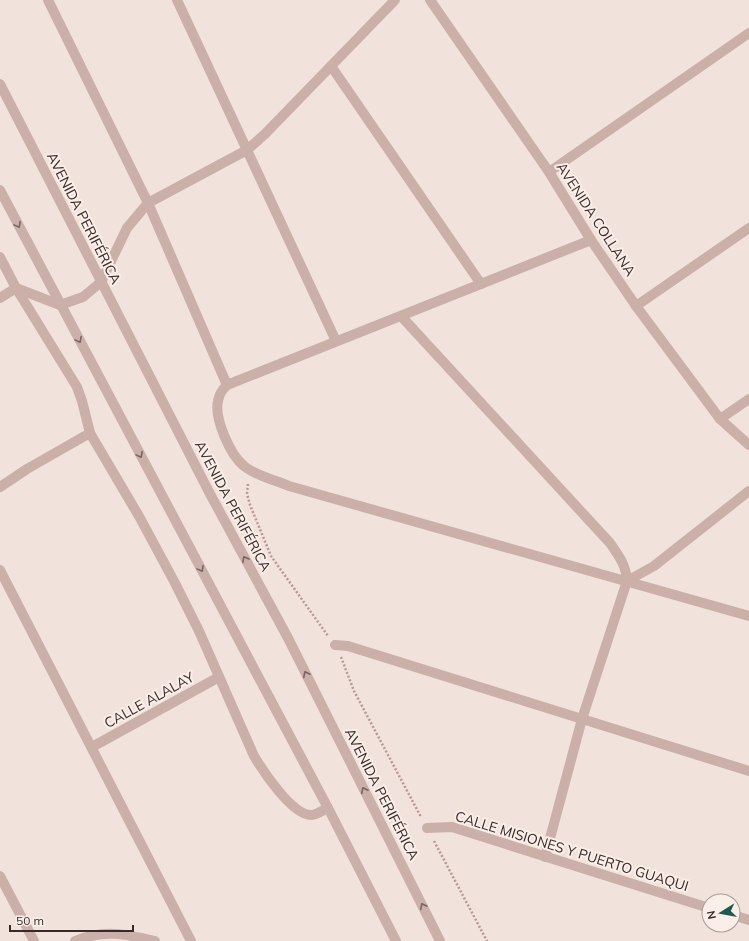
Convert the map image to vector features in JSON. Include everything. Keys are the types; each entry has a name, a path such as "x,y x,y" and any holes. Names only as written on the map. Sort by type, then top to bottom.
{"street":[{"path":"48,0 148,203 227,385"},
{"path":"177,0 336,341"},
{"path":"16,288 60,305 82,297 101,282 127,228 148,203 247,150 265,134 395,0"},
{"name":"AVENIDA COLLANA","path":"430,0 549,172 591,240 636,306 720,419 749,445"},
{"path":"549,172 749,33"},
{"path":"331,66 481,284"},
{"name":"AVENIDA PERIFÉRICA","path":"0,84 208,492 288,638 440,941"},
{"path":"0,190 328,808 396,941"},
{"path":"636,306 749,228"},
{"path":"591,240 227,385 220,393 217,402 220,421 232,452 243,466 289,486 749,616"},
{"path":"0,257 16,288 77,387 90,433 137,512 175,583 254,756 272,783 284,797 302,812 313,815 328,808"},
{"path":"0,298 16,288"},
{"path":"401,316 610,543 626,570 627,581 582,719 546,857"},
{"path":"720,419 749,399"},
{"path":"0,488 27,469 90,433"},
{"path":"627,581 654,566 749,491"},
{"path":"0,570 191,941"},
{"path":"335,645 348,646 749,771"},
{"name":"CALLE ALALAY","path":"92,747 219,677"},
{"name":"CALLE MISIONES Y PUERTO GUAQUI","path":"427,828 452,827 701,905"},
{"path":"0,876 34,941"},
{"path":"75,941 85,937 109,932 124,937 155,941"}],"path":[{"path":"251,470 248,486 250,505 270,556 338,650 354,691 487,941"}]}
